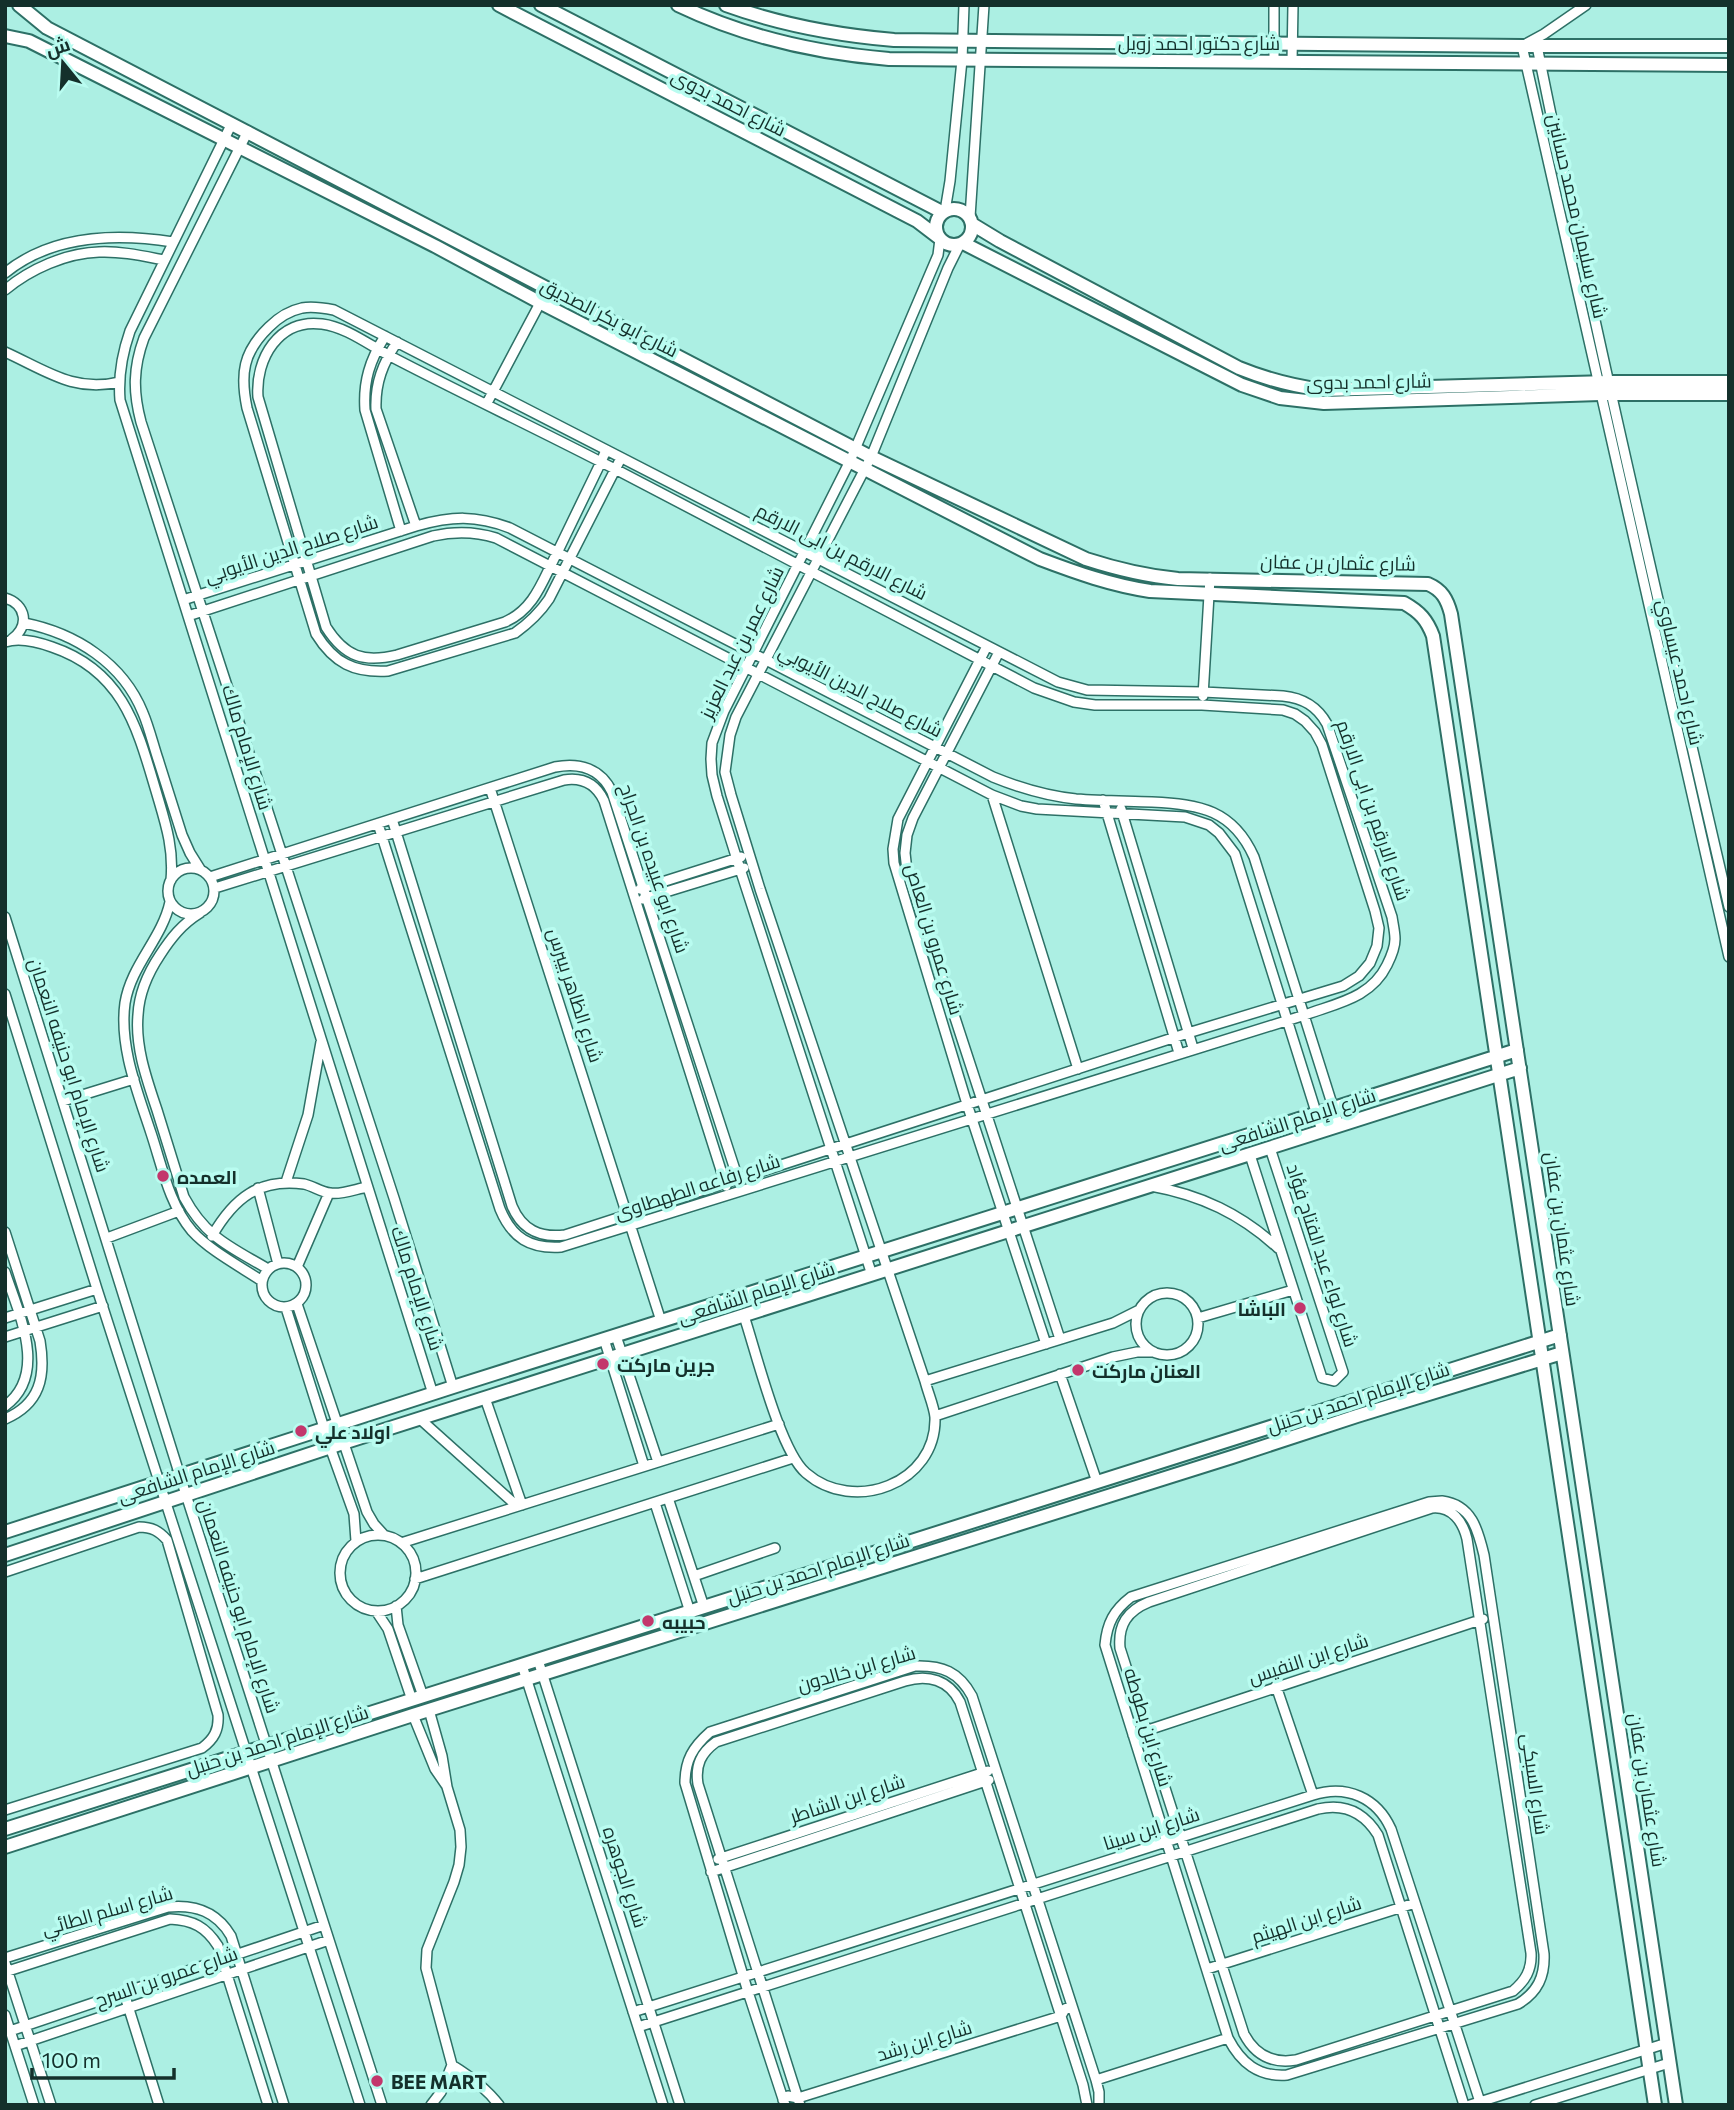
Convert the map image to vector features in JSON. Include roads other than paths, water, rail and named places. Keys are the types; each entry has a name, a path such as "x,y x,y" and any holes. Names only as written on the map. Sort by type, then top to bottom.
{"street":[{"name":"شارع ابو بكر الصديق","path":"19,5 47,28 872,457 1086,559 1147,576 1210,578"},
{"name":"شارع احمد بدوى","path":"499,5 916,220 939,238"},
{"name":"شارع احمد بدوى","path":"541,5 943,212"},
{"name":"شارع دكتور احمد زويل","path":"678,5 746,33 819,51 889,59 1729,65"},
{"name":"شارع دكتور احمد زويل","path":"726,5 794,25 838,34 894,40 1729,46"},
{"path":"964,5 962,60 950,181 943,212 936,221 939,238 949,245 961,244 971,233 984,5"},
{"path":"1274,5 1274,62"},
{"path":"1292,62 1293,5"},
{"path":"1522,46 1586,5"},
{"name":"شارع ابو بكر الصديق","path":"5,36 29,41 435,246 1040,559 1093,579 1122,586 1150,591 1209,594"},
{"name":"شارع سليمان محمد حسانين","path":"1522,46 1604,388"},
{"name":"شارع سليمان محمد حسانين","path":"1537,46 1604,388"},
{"name":"شارع الإمام مالك","path":"232,123 130,331 123,352 119,382 123,413 433,1394"},
{"name":"شارع الإمام مالك","path":"248,131 144,338 135,373 135,394 141,422 453,1387"},
{"path":"943,212 950,209 961,210 971,220"},
{"name":"شارع احمد بدوى","path":"971,220 1000,241 1239,368 1280,383 1322,390 1604,388 1729,394"},
{"path":"5,273 30,257 83,239 115,236 173,242"},
{"name":"شارع عمر بن عبد العزيز","path":"873,1275 740,869 717,796 710,759 718,727 745,668 856,449 938,256 939,238"},
{"name":"شارع احمد بدوى","path":"961,244 1242,385 1275,397 1324,403 1729,382"},
{"name":"شارع عمر بن عبد العزيز","path":"935,1416 752,865 725,772 730,735 736,718 872,457 948,268 961,244"},
{"path":"5,290 18,279 79,254 100,252 164,260"},
{"path":"487,404 548,288"},
{"name":"شارع الارقم بن ابى الارقم","path":"621,458 540,613 528,624 514,633 388,671 370,672 338,660 316,635 244,394 245,366 259,337 279,317 300,308 334,310 987,646 1072,687 1294,697 1315,708 1327,724 1380,877 1392,917 1395,941 1392,956 1374,985 1360,995 1305,1015"},
{"name":"شارع الارقم بن ابى الارقم","path":"607,450 601,462 556,553 549,567 535,597 527,608 516,617 397,656 379,660 360,657 346,651 326,627 258,397 257,384 262,360 279,336 292,328 321,323 335,327 388,355 487,404 601,462 615,469 1034,688 1074,702 1095,705 1202,705 1283,710 1295,714 1315,732 1322,745 1379,928 1377,946 1370,962 1359,976 1343,986 1300,1000"},
{"path":"385,336 367,372 365,410 401,531"},
{"path":"397,341 388,355 377,386 376,409 416,526"},
{"path":"5,352 72,383 96,386 119,382"},
{"name":"شارع احمد عيساوي","path":"1604,388 1729,907"},
{"name":"شارع احمد عيساوي","path":"1604,388 1729,957"},
{"path":"258,443 271,439"},
{"name":"شارع صلاح الدين الأيوبي","path":"183,600 416,526 443,519 478,518 510,528 993,778 1048,795 1197,806 1222,816 1241,834 1254,857 1339,1126"},
{"name":"شارع صلاح الدين الأيوبي","path":"188,616 433,536 471,531 496,537 549,567 992,795 1029,808 1185,817 1209,825 1228,843 1235,854 1322,1131"},
{"path":"1202,705 1210,578"},
{"name":"شارع عثمان بن عفان","path":"1210,578 1428,584 1444,595 1451,614 1676,2105"},
{"name":"شارع عثمان بن عفان","path":"1209,594 1404,603 1418,610 1428,622 1433,636 1655,2105"},
{"path":"5,598 15,601 24,617 20,633 9,641"},
{"path":"24,623 54,631 82,644 107,663 128,686 143,713 182,835 190,853 200,869 210,877 215,888 210,906 179,929 156,961 144,987 137,1026 146,1077 184,1198 199,1222 212,1236 268,1269"},
{"path":"9,641 44,644 73,656 99,674 120,697 141,741 170,839 173,859 168,891 170,901 160,932 140,963 129,987 125,1004 125,1040 134,1079 169,1189 179,1211 193,1232 204,1242 262,1281"},
{"name":"شارع عمرو بن العاص","path":"987,646 898,819 893,841 894,863 971,1118 1046,1344"},
{"name":"شارع عمرو بن العاص","path":"999,652 907,835 905,853 907,871 1060,1339"},
{"name":"شارع ابو عبيده بن الجراح","path":"210,877 567,765 590,769 607,782 612,792 742,1190"},
{"name":"شارع ابو عبيده بن الجراح","path":"215,888 564,780 576,778 588,782 599,791 604,802 729,1194"},
{"name":"شارع الظاهر بيبرس","path":"490,788 662,1321"},
{"path":"992,795 1078,1069"},
{"path":"1103,800 1179,1053"},
{"path":"1119,801 1193,1048"},
{"name":"شارع رفاعه الطهطاوى","path":"392,819 512,1206 525,1227 537,1234 551,1237 565,1235 1188,1033 1300,1000"},
{"name":"شارع رفاعه الطهطاوى","path":"378,824 499,1209 515,1235 529,1244 545,1248 561,1247 1305,1015"},
{"path":"634,897 644,888 749,855"},
{"path":"634,897 648,898 752,865"},
{"path":"171,880 183,869 200,869"},
{"path":"1365,881 1380,877"},
{"path":"170,901 183,913 200,913"},
{"name":"شارع الإمام ابو حنيفه النعمان","path":"5,917 180,1476 382,2105"},
{"name":"شارع الإمام ابو حنيفه النعمان","path":"5,994 97,1289 360,2105"},
{"path":"286,1182 310,1107 322,1040"},
{"path":"451,1054 464,1050"},
{"name":"شارع الإمام الشافعى","path":"5,1532 1517,1050"},
{"name":"شارع الإمام الشافعى","path":"5,1555 336,1445 1520,1068"},
{"path":"63,1101 134,1079"},
{"name":"شارع لواء عبد الفتاح فؤاد","path":"1250,1155 1322,1378 1334,1381 1343,1372 1270,1149"},
{"path":"212,1236 224,1216 240,1199 258,1188 286,1182 308,1185 329,1193 367,1186"},
{"path":"1150,1186 1186,1194 1220,1206 1261,1233 1279,1250"},
{"path":"258,1188 278,1264"},
{"path":"297,1267 329,1193"},
{"path":"107,1238 179,1211"},
{"path":"5,1232 43,1357 39,1385 31,1402 22,1411 5,1419"},
{"path":"287,1263 297,1267 305,1276 306,1289 301,1300 286,1308 274,1306 263,1293 262,1281 268,1269 287,1263"},
{"path":"5,1272 24,1331 28,1369 21,1390 16,1398 5,1406"},
{"path":"5,1318 97,1289"},
{"path":"1198,1318 1293,1290"},
{"path":"744,1316 779,1424 793,1458 819,1483 835,1490 862,1492 888,1487 904,1478 917,1465 926,1450 933,1434 935,1416 1125,1354 1171,1354 1186,1348 1196,1334 1198,1318 1189,1301 1181,1296 1162,1293 1145,1302 1139,1310 1136,1322 1138,1334 1144,1345 1154,1352"},
{"path":"297,1304 330,1427"},
{"path":"5,1337 103,1306"},
{"path":"286,1308 336,1445 354,1514 356,1541"},
{"path":"925,1381 1113,1323 1139,1310"},
{"name":"شارع الإمام احمد بن حنبل","path":"5,1829 1560,1335"},
{"path":"610,1337 644,1466"},
{"name":"شارع الإمام احمد بن حنبل","path":"5,1847 526,1679 1562,1353"},
{"path":"616,1356 658,1462"},
{"path":"1060,1374 1097,1482"},
{"path":"485,1398 519,1506"},
{"path":"1352,1401 1357,1416"},
{"path":"1332,1408 1336,1423"},
{"path":"420,1419 519,1506"},
{"path":"401,1543 779,1424"},
{"path":"336,1445 374,1524 384,1535 401,1543 412,1555 415,1563 415,1579 405,1600 396,1606 376,1611 354,1603 346,1594 339,1571 347,1549 356,1541 369,1535 384,1535"},
{"path":"415,1579 793,1458"},
{"path":"668,1498 704,1607"},
{"path":"655,1503 690,1612"},
{"name":"شارع ابن بطوطه","path":"1453,1508 1432,1508 1131,1597 1120,1605 1111,1617 1105,1645 1228,2038 1241,2059 1262,2073 1287,2075 1455,2024"},
{"name":"شارع السبكى","path":"1453,1508 1468,1514 1477,1528 1484,1555 1544,1964 1539,1983 1527,1999 1455,2024"},
{"name":"شارع السبكى","path":"1451,2011 1513,1991 1525,1979 1531,1962 1465,1531 1453,1508"},
{"path":"968,1523 972,1539"},
{"path":"5,1810 202,1748 216,1734 218,1725 218,1715 171,1553 162,1534 155,1529 139,1527 9,1571"},
{"path":"28,1547 27,1558 33,1563"},
{"path":"694,1576 775,1548"},
{"name":"شارع ابن بطوطه","path":"1287,1552 1138,1607 1128,1614 1119,1636 1120,1648 1184,1852 1244,2034 1259,2054 1270,2060 1283,2062 1451,2011"},
{"path":"5,1555 12,1563 9,1571"},
{"path":"754,1591 758,1607"},
{"path":"396,1606 398,1625 418,1698"},
{"path":"376,1611 418,1698"},
{"name":"شارع ابن النفيس","path":"1133,1735 1494,1616"},
{"name":"شارع الجوهره","path":"538,1660 680,2105"},
{"name":"شارع الجوهره","path":"522,1665 663,2105"},
{"name":"شارع ابن خالدون","path":"784,2103 685,1783 685,1767 698,1742 710,1732 915,1666 939,1667 959,1677 972,1696 1096,2080 1099,2105"},
{"name":"شارع ابن خالدون","path":"798,2103 698,1784 698,1764 702,1755 716,1742 914,1678 942,1682 956,1694 1026,1903 1087,2105"},
{"path":"1276,1686 1314,1795"},
{"path":"429,1710 460,1830 461,1847 459,1865 429,1942 426,1959 426,1968 452,2065 441,2092 431,2105"},
{"path":"774,1712 777,1723"},
{"path":"413,1715 435,1769 447,1787"},
{"name":"شارع ابن الشاطر","path":"710,1867 998,1773"},
{"name":"شارع ابن سينا","path":"633,2012 1314,1795 1345,1791 1364,1798 1381,1811 1391,1829 1451,2011 1477,2104"},
{"name":"شارع ابن سينا","path":"638,2027 1318,1809 1342,1807 1363,1816 1378,1835 1464,2105"},
{"name":"شارع ابن الهيثم","path":"1207,1969 1415,1903"},
{"name":"شارع اسلم الطائي","path":"6,1966 130,1918 168,1907 193,1907 216,1917 231,1936 238,1954 284,2105"},
{"name":"شارع اسلم الطائي","path":"6,1966 170,1919 199,1925 210,1934 223,1959 268,2105"},
{"name":"شارع عمرو بن السرح","path":"10,2031 324,1925"},
{"name":"شارع عمرو بن السرح","path":"15,2046 329,1940"},
{"path":"6,1966 51,2105"},
{"path":"124,1993 159,2105"},
{"name":"شارع ابن رشد","path":"784,2103 788,2096 798,2103 1061,2016 1065,2009 1072,2006"},
{"path":"5,2015 34,2105"},
{"name":"شارع ابن رشد","path":"1061,2016 1067,2019 1076,2018"},
{"path":"1096,2080 1228,2038"},
{"path":"1477,2104 1667,2043"},
{"path":"1535,2105 1669,2063"},
{"path":"452,2065 472,2077 499,2105"}],"place":[{"name":"العمده","path":"163,1176"},
{"name":"الباشا","path":"1300,1308"},
{"name":"جرين ماركت","path":"603,1364"},
{"name":"العنان ماركت","path":"1078,1370"},
{"name":"اولاد علي","path":"301,1431"},
{"name":"حبيبه","path":"648,1621"},
{"name":"BEE MART","path":"377,2081"}]}
